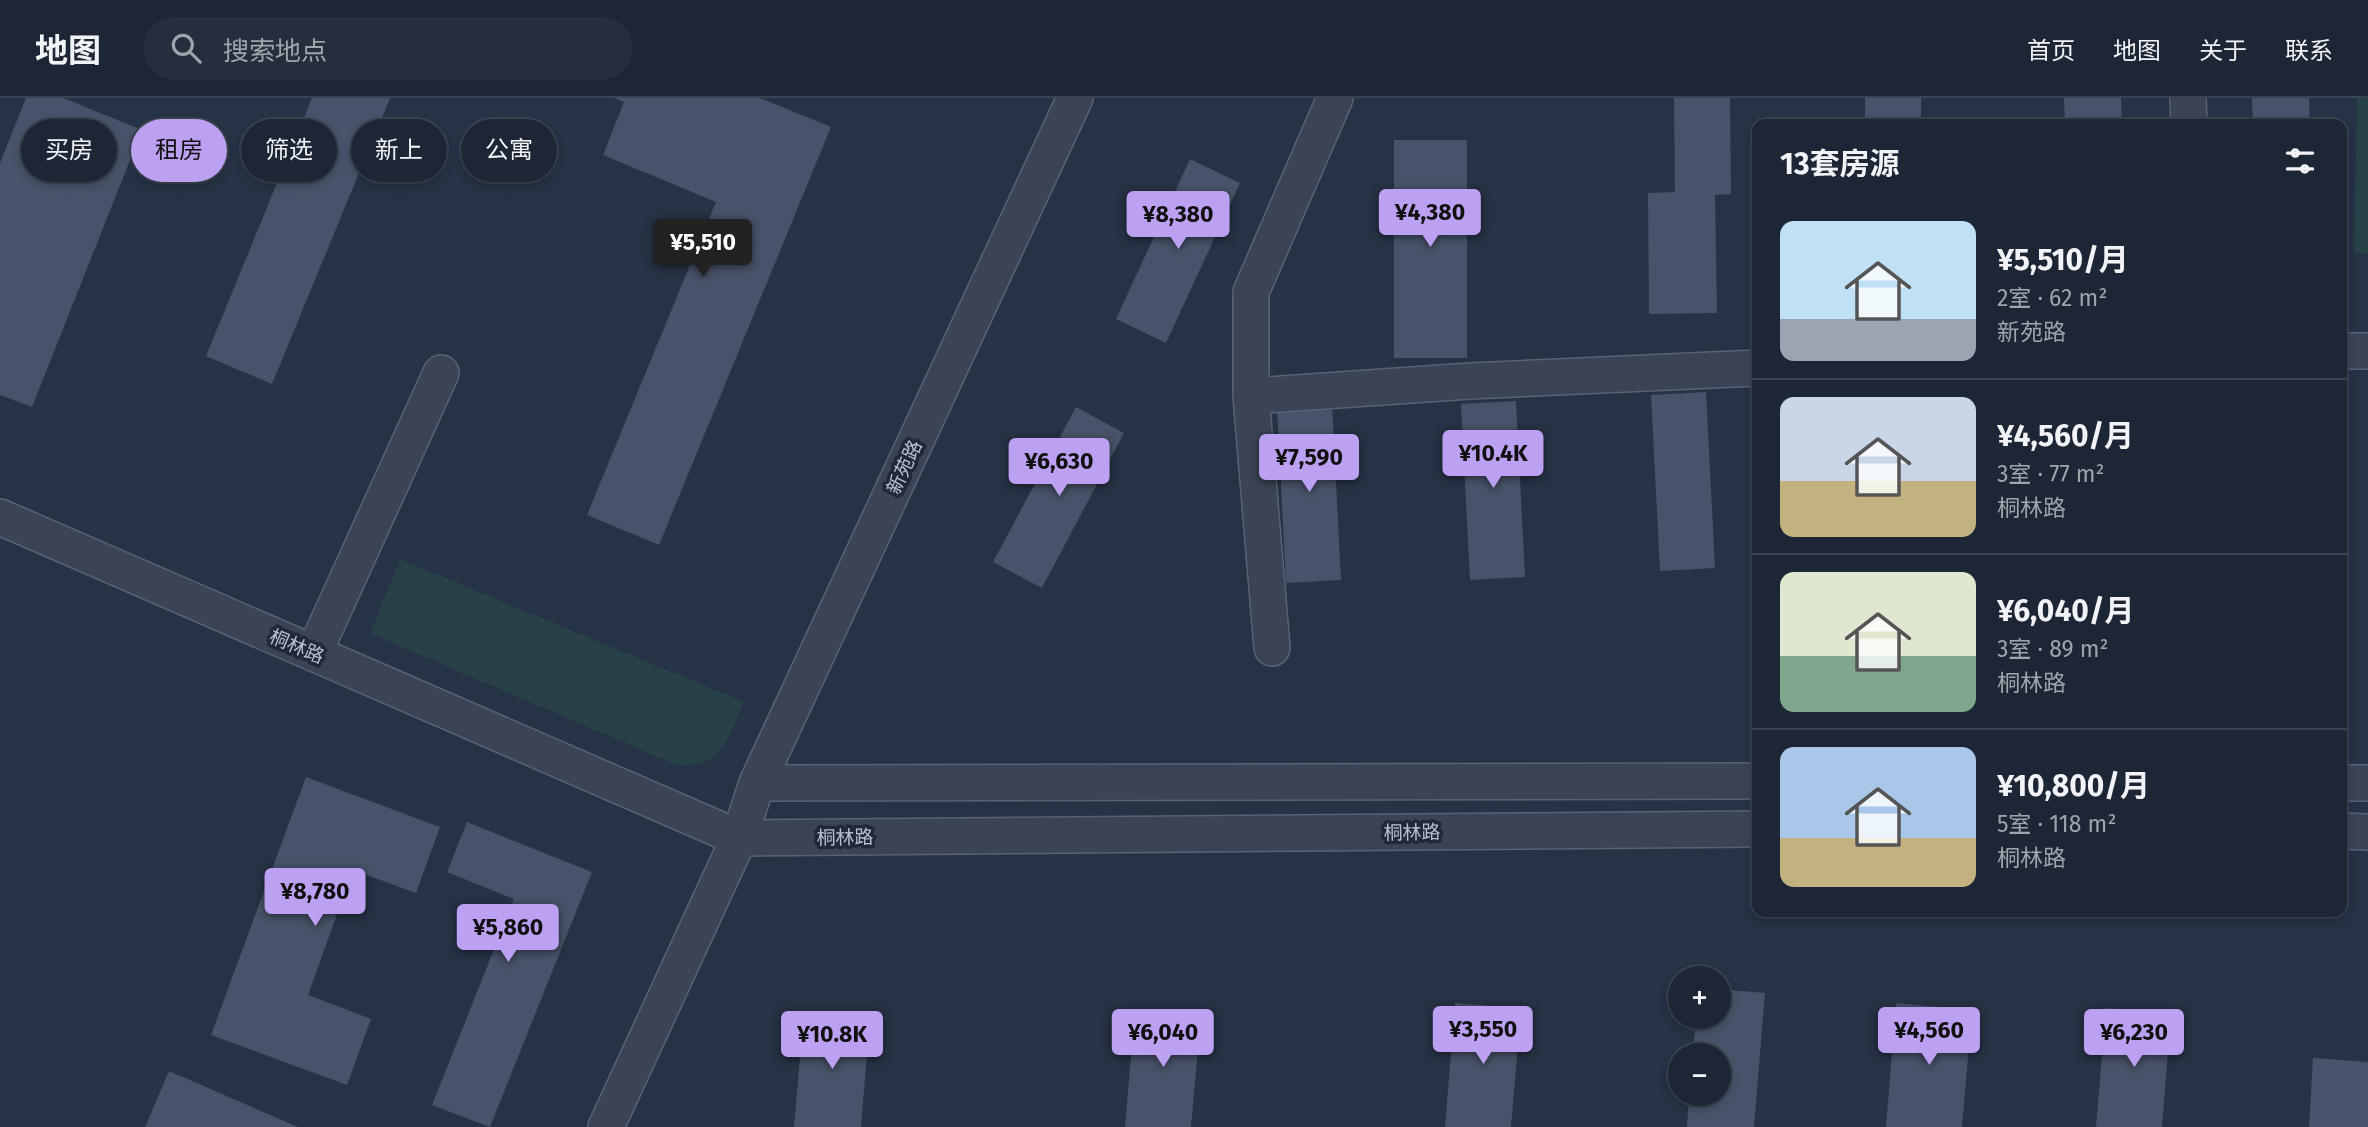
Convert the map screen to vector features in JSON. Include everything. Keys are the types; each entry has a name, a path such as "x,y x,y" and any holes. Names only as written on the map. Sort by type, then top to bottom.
{"street":[{"name":"新苑路","path":"606,1127 739,838 757,783 1075,98"},
{"path":"1272,648 1251,397 1251,292 1335,98"},
{"path":"2188,98 2189,119"},
{"path":"2347,351 2368,351"},
{"path":"1251,397 1470,381 1752,368"},
{"path":"314,653 440,373"},
{"name":"桐林路","path":"0,517 739,838 1752,829"},
{"path":"757,783 1752,780"},
{"path":"2347,783 2368,783"},
{"path":"2347,831 2368,832"}],"green space":[{"path":"2357,98 2368,98 2368,254 2354,253"},
{"path":"400,559 744,702 728,739 714,756 704,762 676,765 370,633"}],"building":[{"path":"26,98 63,98 115,119 21,119 21,182 117,182 117,120 131,126 131,158 32,407 0,395 0,163"},
{"path":"312,98 390,98 381,119 351,119 351,182 355,182 272,384 206,356 277,182 337,182 337,119 303,119"},
{"path":"614,98 760,98 831,127 659,545 587,515 716,202 603,155 624,102"},
{"path":"1674,98 1730,98 1731,194 1715,195 1717,313 1649,314 1648,193 1675,192"},
{"path":"1865,98 1921,98 1921,119 1865,119"},
{"path":"2064,98 2121,98 2122,119 2065,119"},
{"path":"2252,98 2309,98 2310,119 2253,119"},
{"path":"1394,140 1467,140 1467,358 1394,358"},
{"path":"1190,159 1240,183 1166,343 1116,319"},
{"path":"1706,392 1715,568 1660,571 1651,395"},
{"path":"1516,401 1525,577 1470,580 1461,404"},
{"path":"1332,404 1341,580 1286,583 1277,407"},
{"path":"1076,407 1124,433 1042,588 993,562"},
{"path":"306,777 440,827 416,893 353,870 308,995 371,1019 347,1085 211,1035"},
{"path":"467,822 592,872 490,1127 432,1105 514,899 447,872"},
{"path":"1731,990 1765,993 1754,1127 1687,1127 1688,1106 1731,1106 1731,1043 1694,1043 1695,1029 1731,1029"},
{"path":"1455,1003 1521,1008 1511,1127 1445,1127"},
{"path":"1896,1003 1972,1010 1962,1127 1886,1127"},
{"path":"2106,1008 2171,1013 2162,1127 2096,1127"},
{"path":"1135,1009 1201,1015 1191,1127 1125,1127"},
{"path":"804,1011 870,1017 861,1127 794,1127"},
{"path":"2313,1058 2368,1062 2368,1127 2309,1127"},
{"path":"169,1071 298,1127 145,1127"}]}
